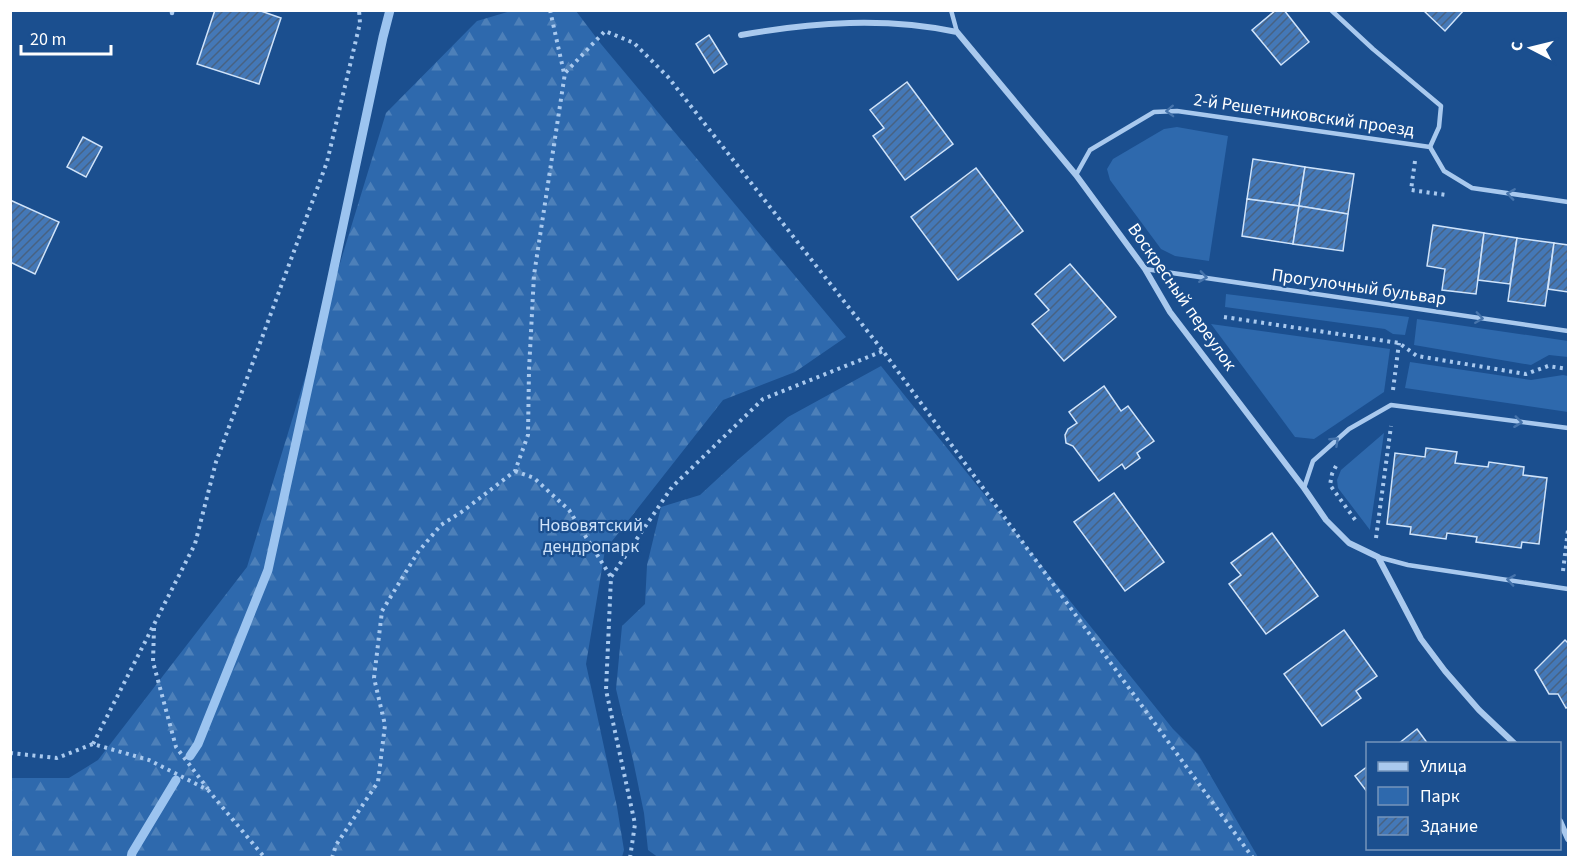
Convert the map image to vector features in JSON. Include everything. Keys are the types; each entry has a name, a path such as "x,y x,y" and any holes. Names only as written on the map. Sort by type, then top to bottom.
{"street":[{"path":"741,35 785,27 839,22 930,26 957,32"},
{"name":"Воскресный переулок","path":"957,32 1076,175 1145,269 1170,312 1326,520 1349,543 1378,557"},
{"path":"1378,557 1421,639 1479,710 1513,742"},
{"path":"1561,823 1569,839"}],"lane":[{"path":"951,10 957,32"},
{"path":"1331,10 1441,106 1439,127 1430,147"},
{"name":"2-й Решетниковский проезд","path":"1076,175 1090,150 1154,112 1176,111 1430,147 1444,171 1472,188 1569,202"},
{"name":"Прогулочный бульвар","path":"1145,269 1569,331"},
{"path":"1304,488 1314,461 1348,429 1391,405 1569,428"},
{"path":"1378,557 1408,565 1569,589"}],"path":[{"path":"93,744 195,544 216,462 327,162 360,23 359,10"},
{"path":"332,858 336,845 378,782 385,725 374,678 382,611 418,552 441,525 515,471 528,435 534,275 565,73 550,10"},
{"path":"565,73 605,31 634,43 668,77 883,351 1252,858"},
{"path":"1416,155 1412,190 1456,197"},
{"path":"1224,317 1399,343 1417,356 1526,374 1548,366 1569,369"},
{"path":"1391,405 1399,343"},
{"path":"630,858 635,824 606,690 611,577 672,487 763,399 883,351"},
{"path":"1368,538 1375,544 1391,423 1384,426"},
{"path":"1338,462 1330,485 1362,529"},
{"path":"515,471 534,478 569,510 611,577"},
{"path":"1561,588 1569,530"},
{"path":"154,624 153,662 176,747 208,790 265,858"},
{"path":"10,753 57,758 93,744 149,760 208,790"}],"green space":[{"name":"Нововятский дендропарк","path":"511,11 576,11 846,337 795,372 723,400 605,550 586,664 617,807 624,850 622,857 11,857 11,778 69,778 98,760 247,567 386,113 477,21"},
{"path":"1177,127 1228,136 1209,261 1175,256 1161,249 1110,180 1107,169 1113,159 1164,129"},
{"path":"1226,294 1409,317 1405,335 1393,334 1385,329 1225,307"},
{"path":"1417,319 1568,341 1568,357 1549,355 1531,365 1414,345"},
{"path":"1211,324 1390,349 1384,392 1314,439 1295,437"},
{"path":"1410,362 1531,380 1568,376 1568,412 1405,388"},
{"path":"881,366 1173,729 1198,754 1258,857 659,858 648,850 644,813 616,689 622,626 645,604 647,565 661,507 700,495 788,417"},
{"path":"1384,433 1370,530 1338,488 1337,480 1341,470"}],"building":[{"path":"215,10 258,10 281,18 259,84 197,64"},
{"path":"1276,10 1284,10 1309,42 1281,65 1252,30"},
{"path":"1423,10 1464,10 1445,31"},
{"path":"709,35 727,64 714,73 696,44"},
{"path":"907,82 953,144 905,180 873,136 884,128 870,110"},
{"path":"83,137 102,147 86,177 67,167"},
{"path":"1253,159 1305,167 1299,206 1247,199"},
{"path":"1305,167 1354,174 1348,214 1299,206"},
{"path":"976,168 1023,231 958,280 911,217"},
{"path":"1247,199 1299,206 1293,244 1242,236"},
{"path":"10,200 59,222 35,274 10,262"},
{"path":"1299,206 1348,214 1343,251 1293,244"},
{"path":"1433,225 1484,233 1476,294 1442,290 1445,269 1427,266"},
{"path":"1484,233 1517,238 1510,284 1478,280"},
{"path":"1517,238 1554,243 1545,306 1508,301"},
{"path":"1554,243 1568,245 1568,292 1548,289"},
{"path":"1070,264 1116,317 1064,361 1032,324 1049,310 1035,294"},
{"path":"1104,386 1121,411 1128,406 1154,441 1137,453 1140,458 1125,469 1122,464 1099,481 1073,446 1066,443 1065,435 1068,429 1077,423 1069,412"},
{"path":"1426,448 1457,452 1455,463 1488,467 1489,462 1524,467 1523,475 1547,478 1539,544 1522,542 1521,548 1476,542 1477,537 1447,533 1446,539 1410,534 1411,527 1387,524 1395,453 1425,457"},
{"path":"1114,493 1164,562 1125,591 1074,522"},
{"path":"1272,533 1318,596 1266,634 1229,584 1241,575 1231,563"},
{"path":"1344,630 1377,676 1356,691 1361,698 1322,726 1284,674"},
{"path":"1565,640 1568,643 1568,707 1566,708 1558,694 1549,694 1535,670"},
{"path":"1417,729 1427,742 1401,742"},
{"path":"1366,768 1366,790 1355,776"}],"waterway":[{"path":"190,756 198,744 268,570 390,10"},
{"path":"131,858 176,780"}]}
